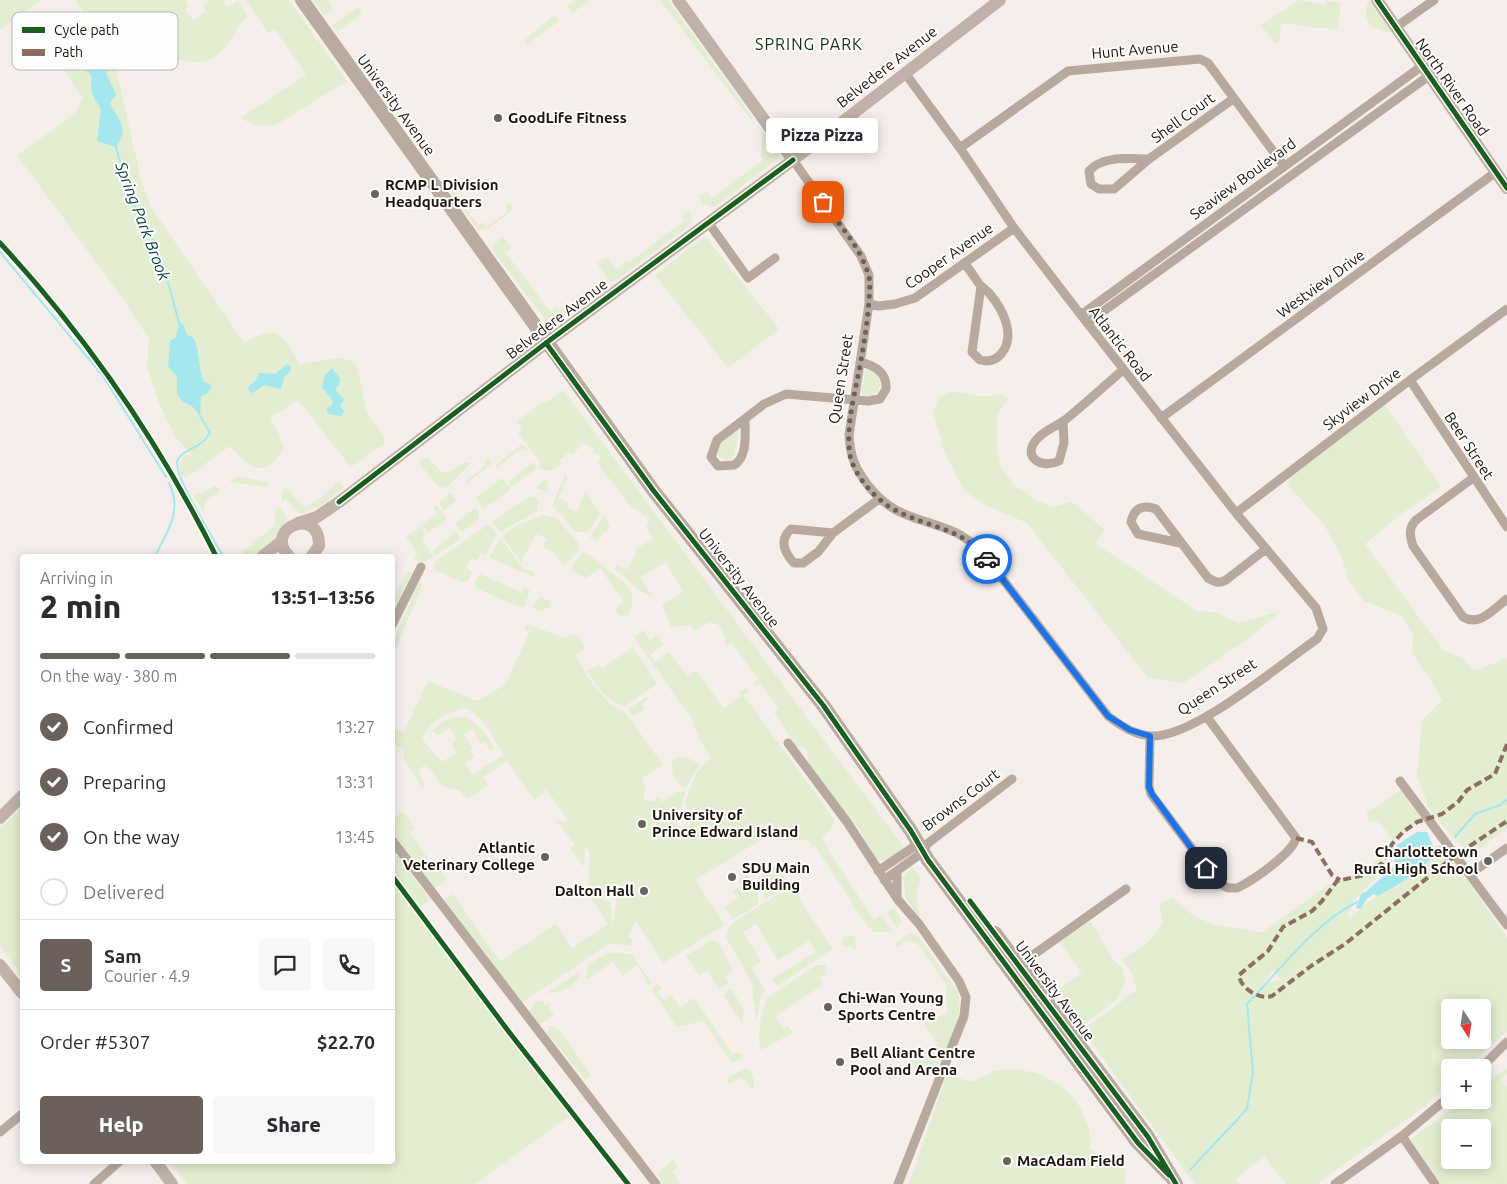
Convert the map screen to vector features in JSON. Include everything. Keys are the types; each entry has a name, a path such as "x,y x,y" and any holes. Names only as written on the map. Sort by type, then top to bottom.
{"main road":[{"name":"University Avenue","path":"302,0 653,490 823,705 922,847 1138,1143 1173,1179"},
{"name":"Queen Street","path":"678,0 793,160"},
{"name":"Belvedere Avenue","path":"298,523 317,517 339,502 546,343 793,160 1000,0"},
{"name":"North River Road","path":"1377,0 1507,188"},
{"name":"Belvedere Avenue","path":"317,548 339,502"},
{"path":"288,554 283,547 282,541 286,530 298,523 310,525 317,548"},
{"path":"266,554 282,541"},
{"path":"0,818 20,798"},
{"name":"University Avenue","path":"922,847 1019,965 1148,1137 1173,1179"},
{"path":"2,974 20,991"},
{"path":"157,1164 172,1184"}],"street":[{"path":"1396,27 1434,0"},
{"name":"Hunt Avenue","path":"960,148 1061,75 1078,69 1200,59 1208,63 1232,99 1284,166"},
{"name":"Seaview Boulevard","path":"1080,315 1284,166 1426,70"},
{"name":"Seaview Boulevard","path":"1087,323 1426,70"},
{"name":"Atlantic Road","path":"905,73 960,148 1014,228 1236,513 1316,608 1323,624"},
{"name":"Shell Court","path":"1149,159 1110,160 1095,164 1089,171 1090,184 1099,189 1114,189 1149,159 1232,99"},
{"name":"Queen Street","path":"793,160 861,256 869,276 869,304 849,435 852,460 857,471 879,500 909,517 954,531 978,548 1108,716 1130,730 1150,736 1177,732 1207,716 1317,639 1322,634 1323,624"},
{"name":"Westview Drive","path":"1161,418 1496,172"},
{"path":"708,222 748,278 775,258"},
{"name":"Cooper Avenue","path":"869,304 879,306 895,304 915,298 1014,228"},
{"path":"964,263 1004,315 1007,326 1005,347 999,356 992,361 980,360 972,352 981,286"},
{"name":"Skyview Drive","path":"1236,513 1410,380 1507,309"},
{"path":"745,418 745,440 742,456 734,465 718,466 711,457 717,440 745,418 764,404 786,394 876,401 883,396 886,382 881,372 875,366 860,362"},
{"path":"1063,421 1064,444 1063,453 1059,461 1050,465 1036,461 1031,453 1031,446 1050,428 1063,421 1123,370"},
{"name":"Beer Street","path":"1410,380 1507,527"},
{"path":"1473,478 1411,524 1409,534 1413,546 1463,617 1470,621 1478,621 1507,599"},
{"path":"833,533 791,529 785,535 783,541 787,555 794,563 803,563 818,552 833,533 879,500"},
{"path":"1180,542 1144,537 1138,534 1131,522 1135,512 1140,507 1149,506 1156,509 1208,578 1220,583 1266,549"},
{"path":"395,619 421,568"},
{"path":"1150,736 1149,787 1152,794 1217,882 1228,888 1237,888 1285,854 1295,844 1296,838 1207,716"},
{"path":"788,743 847,822 898,900 919,924 960,981 966,997 964,1016 898,1184"},
{"name":"Browns Court","path":"922,847 1012,779"},
{"path":"1400,781 1507,925"},
{"path":"395,844 581,1089 656,1184"},
{"path":"878,871 922,847"},
{"path":"884,880 922,847"},
{"path":"1470,874 1507,848"},
{"path":"897,870 895,883 898,900"},
{"path":"1019,965 1126,889"},
{"path":"1490,1059 1507,1042"},
{"path":"1335,1184 1402,1136 1441,1104"},
{"path":"0,1132 20,1116"},
{"path":"1402,1136 1435,1184"},
{"path":"94,1184 117,1164"}],"green space":[{"path":"0,0 41,0 25,12 12,12 12,21 0,30"},
{"path":"75,0 185,0 189,6 185,10 193,20 206,11 203,5 209,0 222,0 228,7 238,0 248,17 242,22 226,47 215,57 207,61 194,62 178,60 178,12 84,12"},
{"path":"246,0 289,0 347,81 276,125 257,126 240,118 306,75 275,29 268,33"},
{"path":"313,0 327,0 333,9 324,15"},
{"path":"575,0 590,0 572,13 567,6"},
{"path":"660,0 668,0 753,118 751,120"},
{"path":"1299,0 1325,5 1326,1 1341,3 1337,30 1281,23 1279,42 1275,43 1261,25"},
{"path":"1369,0 1393,33 1379,30 1367,20 1366,14"},
{"path":"358,7 362,14 337,32 332,25"},
{"path":"554,15 559,19 558,22 527,44 524,40"},
{"path":"64,70 116,70 141,180 151,207 244,343 255,337 272,333 284,339 300,364 340,358 356,362 367,412 385,439 384,444 351,467 298,400 270,418 278,432 283,448 270,465 256,467 250,465 230,446 184,479 179,467 184,455 192,455 176,438 159,403 147,367 149,339 126,303 17,155 76,113 83,98"},
{"path":"763,132 780,157 713,208 702,204 698,196 707,192 712,198 763,160 760,155 764,151 761,147"},
{"path":"451,181 455,186 451,189 478,225 483,222 487,227 508,211 505,207 510,203 513,209 488,229 478,230 447,186"},
{"path":"689,210 693,223 615,281 609,281 597,263 606,257 616,269 627,261 628,263 685,220 682,216"},
{"path":"705,236 779,329 728,368 655,275"},
{"path":"503,237 512,248 506,253 550,311 556,307 559,311 594,285 598,290 550,326 494,252 493,245"},
{"path":"866,370 876,373 880,380 879,389 872,397 863,395 861,392"},
{"path":"563,390 904,847 895,855 879,861 875,860 860,830 809,768 805,748 800,746 791,747 788,743 792,740 774,712 778,708 761,683 755,687 752,683 758,679 732,643 726,647 724,635 718,624 709,622 694,631 689,625 671,627 662,605 683,592 666,562 640,577 652,596 635,587 614,569 617,565 628,570 637,549 653,538 646,528 650,519 641,515 642,512 631,507 598,464 601,456 592,452 594,448 583,443 572,455 569,452 558,462 563,463 552,471 541,469 538,466 541,463 518,433 522,429 517,422 543,401 545,403"},
{"path":"954,391 978,396 1002,393 1009,399 997,414 997,448 1001,469 1016,486 1036,500 1053,507 1072,502 1105,530 1095,543 1197,611 1215,612 1238,623 1280,612 1250,637 1184,683 1148,678 1027,523 981,503 963,489 944,451 933,412 939,397"},
{"path":"1385,405 1441,487 1400,515 1365,544 1443,650 1463,659 1474,671 1507,658 1507,828 1470,856 1430,811 1417,776 1422,721 1442,700 1412,653 1413,635 1402,616 1364,601 1349,582 1342,558 1325,526 1287,484 1299,460"},
{"path":"739,430 733,458 726,461 718,455 717,446 735,431"},
{"path":"522,444 532,453 522,448 497,468 496,465"},
{"path":"427,457 441,471 448,473 465,462 471,463 446,488 437,486 419,462"},
{"path":"488,459 492,464 467,483 466,481 481,469"},
{"path":"533,462 537,468 512,487 508,482"},
{"path":"565,475 568,477 558,498 569,503 567,508 577,512 585,492 600,513 592,527 585,533 575,531 552,505"},
{"path":"242,477 269,483 268,487 229,482 235,478"},
{"path":"502,478 511,489 484,509 475,498"},
{"path":"339,480 344,487 318,509 316,507 303,514 298,512 286,499 281,502 284,486 302,505 308,506 325,495"},
{"path":"544,480 549,482 546,491 535,488"},
{"path":"215,486 220,489 219,492 206,500 203,512 194,496"},
{"path":"451,493 456,500 444,511 438,503"},
{"path":"528,497 535,497 538,500 537,511 500,532 492,522"},
{"path":"436,504 447,518 428,533 422,525 437,513 433,507"},
{"path":"280,508 288,520 280,528 273,543 260,554 245,554 243,551 274,526 276,509"},
{"path":"475,508 479,512 478,519 462,532 455,524"},
{"path":"544,515 556,518 578,542 577,553 563,565 553,552 543,547 547,539 536,534 521,562 502,536 519,524"},
{"path":"603,516 610,526 606,533 603,532 598,542 590,538"},
{"path":"489,524 497,535 485,555 481,553 477,560 471,558 466,568 472,572 468,581 462,582 435,570 433,566 435,561"},
{"path":"420,526 426,534 422,537 425,541 423,542 434,557 422,563 413,558 418,555 406,537"},
{"path":"457,531 461,539 436,555 432,551"},
{"path":"501,538 523,568 533,572 536,578 489,557"},
{"path":"583,552 591,556 627,586 633,598 628,616 619,615 615,609 624,602 600,568 586,578 571,569"},
{"path":"407,571 412,573 395,609 395,598"},
{"path":"480,574 522,593 524,588 530,590 525,606 520,607 476,588 475,583"},
{"path":"419,582 423,584 395,650 395,637"},
{"path":"540,597 551,601 551,606 541,611 535,610 533,606"},
{"path":"527,624 565,638 574,634 581,640 585,649 575,656 594,686 610,704 625,712 663,765 642,778 645,787 644,800 653,802 658,797 662,802 678,791 685,793 682,807 675,811 673,817 674,822 681,827 689,826 693,822 694,816 685,805 697,773 705,762 711,758 697,736 699,734 693,724 694,722 634,637 644,630 650,641 657,636 664,644 650,655 655,662 669,652 687,677 696,670 724,708 741,696 739,693 746,688 749,691 742,696 747,700 833,818 833,826 822,838 827,848 874,920 882,915 892,931 875,932 868,927 815,846 811,848 808,840 782,840 769,835 695,880 725,925 663,963 636,921 628,937 632,940 630,946 610,943 521,1003 444,900 453,894 500,962 555,924 572,948 608,924 590,896 585,899 581,892 610,902 612,912 611,935 617,897 616,895 612,898 592,890 588,885 590,853 585,846 584,867 570,848 575,844 555,820 569,822 546,788 543,794 534,800 507,761 483,777 488,785 467,799 459,790 443,785 431,770 424,766 419,769 425,787 422,788 404,760 403,747 395,745 395,729 404,732 428,681 477,701 505,685 530,631 525,629","holes":["465,708 478,717 488,728 504,755 472,775 465,763 474,757 470,751 473,749 464,734 472,729 481,744 485,742 490,751 495,748 475,723 468,718 452,718 432,731 439,735 449,728 457,739 452,744 457,752 442,762 422,739 425,732 434,722 452,712"]},
{"path":"633,647 657,684 624,707 607,697 587,672 599,664 602,668"},
{"path":"646,697 649,698 642,704 645,709 632,717 629,709"},
{"path":"684,756 700,764 686,788 676,780 672,768 673,760"},
{"path":"1402,790 1424,817 1393,841 1378,820 1368,822 1367,812"},
{"path":"20,810 20,972 0,946 0,829"},
{"path":"403,812 415,828 410,832 437,872 440,870 447,879 434,889 395,835 395,817"},
{"path":"1446,849 1507,938 1507,1031 1491,1046 1491,999 1441,999 1441,1049 1488,1049 1477,1059 1441,1059 1441,1092 1422,1108 1317,1184 1286,1184 1264,1156 1236,1179 1240,1184 1195,1184 1082,1030 1137,990 1132,973 1122,960 1148,942 1163,923 1159,904 1172,897 1193,915 1213,924 1262,932 1327,886 1371,866 1377,859 1387,861 1388,865 1353,903 1347,919 1375,898 1396,888","holes":["1273,970 1281,980 1261,983 1267,980"]},
{"path":"395,852 430,899 419,908 395,876"},
{"path":"776,865 789,884 764,900 764,891 757,878"},
{"path":"913,867 921,877 916,897 920,918 906,899 903,877"},
{"path":"747,874 758,888 758,904 732,920 725,907 738,898 733,891 741,886 738,880"},
{"path":"395,879 574,1113 475,1184 187,1184 171,1164 395,1164"},
{"path":"794,884 801,902 833,949 777,986 772,979 816,952 809,941 778,960 756,924 743,932 761,961 752,968 765,990 761,996 756,1022 752,983 726,937 730,925"},
{"path":"894,908 901,919 901,924 897,928 887,912"},
{"path":"1090,921 1113,960 1123,969 1125,982 1117,999 1083,1026 1058,989 1082,974 1060,942"},
{"path":"910,933 917,935 957,991 959,1001 957,1022 933,1075 904,1065 938,1044 922,1020 929,1016 932,1021 947,1012 946,984 917,943 907,940 897,947 894,944"},
{"path":"855,935 856,950 841,944 843,937"},
{"path":"712,940 718,942 733,971 725,976 728,983 719,989 707,971 699,976 686,956"},
{"path":"607,953 632,954 651,983 649,986 638,965 623,976 613,962 586,980 588,965"},
{"path":"816,965 826,965 825,974 819,978 823,984 775,1017 783,1029 788,1026 793,1033 761,1050 759,1031 767,998"},
{"path":"581,971 576,981 568,988 558,992 547,993"},
{"path":"658,982 662,989 658,992 664,1000 671,995 680,1008 694,998 732,1053 741,1054 743,1057 732,1063 703,1021 677,1027 652,990"},
{"path":"731,989 744,1009 742,1023 723,995"},
{"path":"543,1001 544,1005 554,1002 548,1006 554,1015 539,1025 530,1012 534,1002"},
{"path":"549,1026 558,1028 591,1075 585,1080 547,1032"},
{"path":"1507,1068 1507,1074 1501,1079 1507,1088 1507,1184 1441,1184 1411,1139 1451,1109 1491,1109 1491,1080"},
{"path":"746,1069 750,1070 753,1076 754,1088 749,1089 748,1083 741,1078 727,1084 729,1076"},
{"path":"1009,1069 1041,1075 1067,1091 1085,1116 1091,1149 1127,1170 1124,1184 909,1184 947,1074 971,1082 995,1071"},
{"path":"673,1159 678,1166 672,1172 680,1184 663,1184 657,1174"}],"water":[{"path":"83,70 108,70 106,73 116,94 110,103 123,129 116,147 97,141 101,109 94,99 91,86 92,78 89,73"},
{"path":"179,323 183,324 187,335 193,337 197,347 203,381 212,386 208,393 201,396 200,416 192,406 183,402 177,394 177,377 168,366 170,341 176,337"},
{"path":"287,364 291,367 290,372 284,377 281,389 264,385 253,393 250,392 248,387 256,380 259,373 275,374"},
{"path":"332,368 340,379 339,385 335,389 344,400 340,406 344,411 342,416 328,414 327,408 331,406 333,401 322,387 325,375"},
{"path":"1417,832 1427,832 1436,853 1409,878 1378,896 1373,894 1365,901 1362,909 1356,908 1361,894 1367,891 1394,866 1397,845"}],"waterway":[{"name":"Spring Park Brook","path":"116,147 126,183 138,212 155,243 179,323"},
{"path":"0,252 103,376 166,477"},
{"name":"Spring Park Brook","path":"200,416 210,433 203,442 181,455 177,466 187,491 222,554"},
{"path":"156,554 172,521 174,512 173,493 169,483"},
{"path":"1455,837 1475,814 1500,805 1507,799"},
{"path":"1433,850 1440,846"},
{"path":"1190,1170 1247,1109 1253,1072 1247,1004 1312,935 1327,922 1357,902"}],"marked path":[{"path":"1507,744 1495,774 1467,790 1458,802 1442,814 1417,822 1403,832 1392,844 1382,863 1368,874 1337,881 1312,911 1283,927 1268,951 1239,975 1240,980 1246,988 1256,995 1272,996 1311,966 1345,944 1452,858 1507,821"},
{"path":"1296,838 1312,842 1332,875 1340,880"}],"cycle path":[{"path":"1377,0 1507,188"},
{"path":"339,502 546,343 793,160"},
{"path":"0,243 92,353 119,392 170,472 215,554"},
{"path":"546,343 653,490 823,705 911,831 928,860 1138,1143 1169,1175"},
{"path":"395,880 509,1032 628,1184"},
{"path":"970,901 1148,1137 1176,1184"}],"way so far":[{"path":"823,202 861,256 870,282 869,304 849,435 849,447 857,471 879,500 909,517 954,531 978,548 987,559"}],"place":[{"name":"GoodLife Fitness","path":"498,118"},
{"name":"RCMP L Division Headquarters","path":"375,194"},
{"name":"Pizza Pizza","path":"823,202"},
{"name":"University of Prince Edward Island","path":"642,824"},
{"name":"Atlantic Veterinary College","path":"545,857"},
{"name":"Charlottetown Rural High School","path":"1488,861"},
{"name":"SDU Main Building","path":"732,877"},
{"name":"Dalton Hall","path":"644,891"},
{"name":"Chi-Wan Young Sports Centre","path":"828,1007"},
{"name":"Bell Aliant Centre Pool and Arena","path":"840,1062"},
{"name":"MacAdam Field","path":"1007,1161"}],"district":[{"name":"SPRING PARK","path":"809,44"}],"route":[{"path":"987,559 1108,716 1130,730 1150,736 1149,787 1152,794 1206,868"}]}
